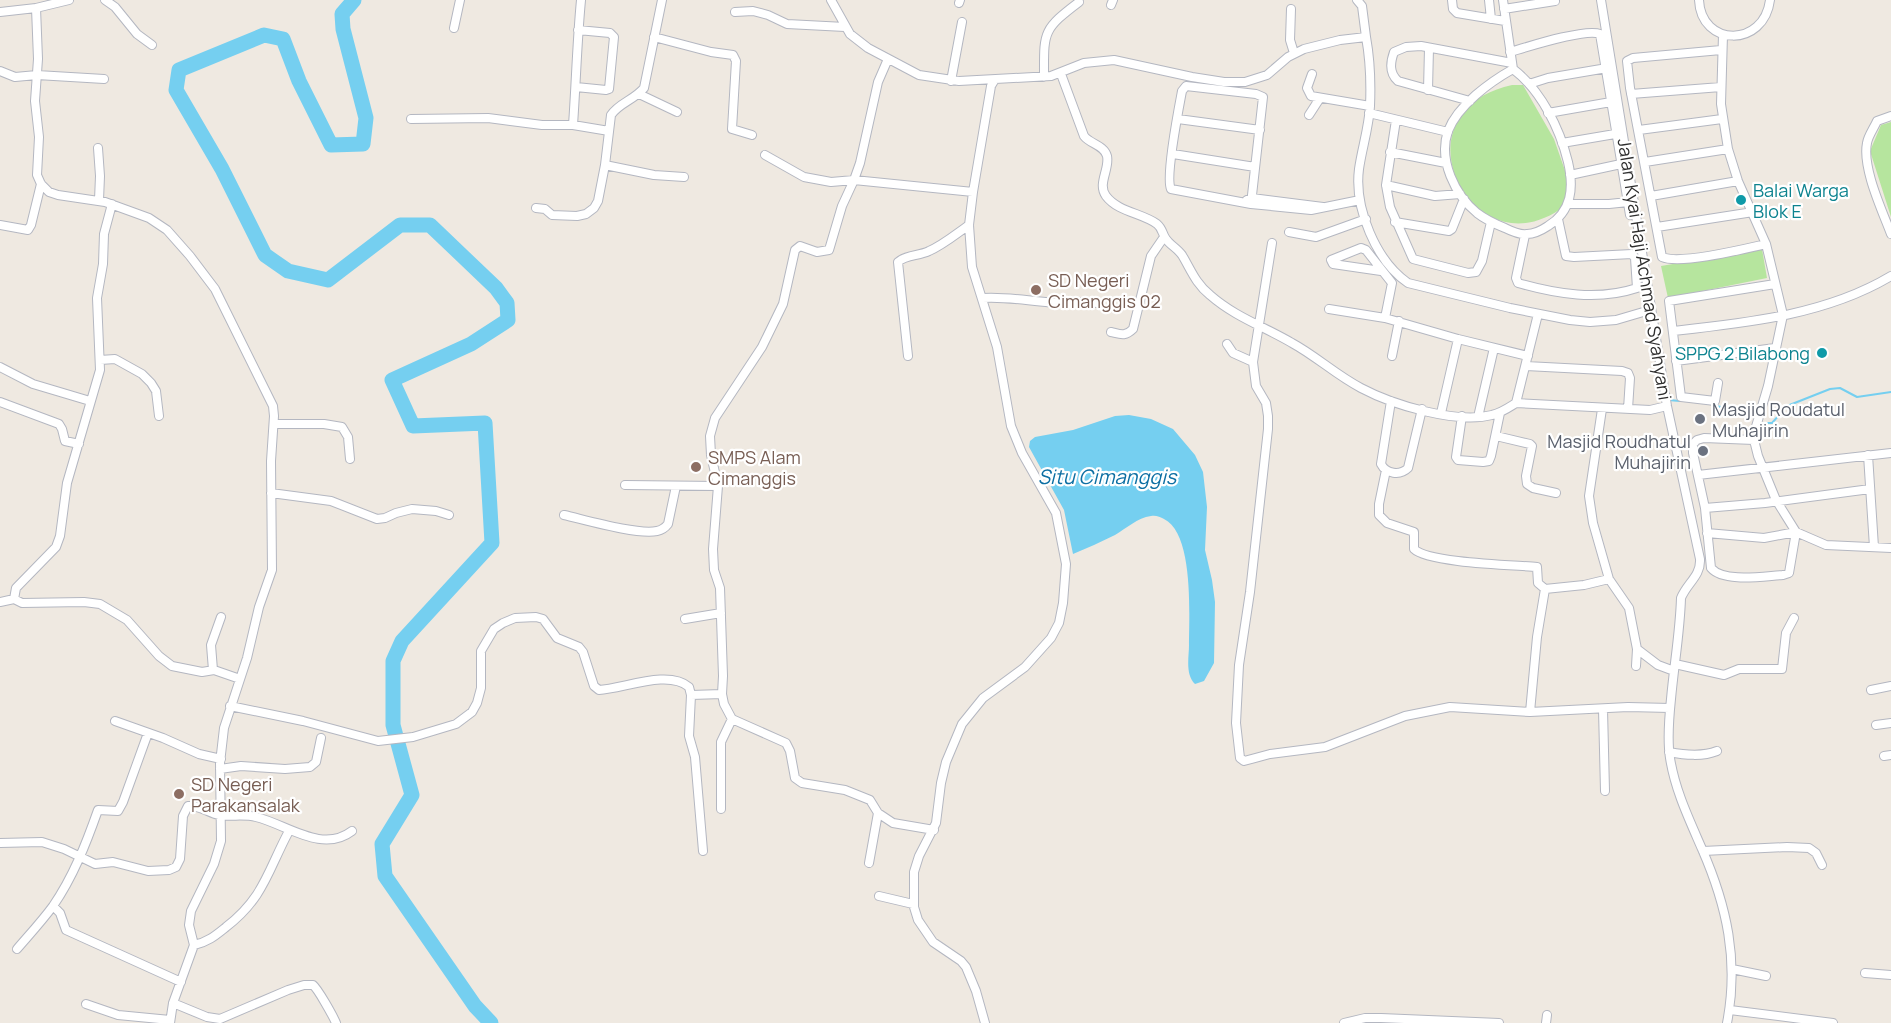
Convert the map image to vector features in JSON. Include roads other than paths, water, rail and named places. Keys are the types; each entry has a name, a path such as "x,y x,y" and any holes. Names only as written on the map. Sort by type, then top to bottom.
{"street":[{"path":"0,12 36,8 69,0"},
{"path":"105,0 115,7 137,34 152,45"},
{"path":"454,28 460,0"},
{"path":"573,125 576,87 575,61 581,0"},
{"path":"536,208 544,209 555,215 580,216 590,213 598,201 611,115 639,94 646,82 662,0"},
{"path":"831,0 852,36 888,60 919,75 951,81 994,81 1044,77 1061,74 1084,63 1114,60 1192,77 1224,82 1245,82 1267,75 1294,54 1327,43 1366,37"},
{"path":"1357,0 1362,6 1366,37 1370,109 1359,169 1360,200 1381,271 1392,283 1385,318"},
{"path":"1452,0 1453,9 1457,14 1505,21"},
{"path":"1489,0 1491,20"},
{"name":"Jalan Kyai Haji Achmad Syahyani","path":"1601,0 1667,406 1700,559 1699,572 1681,598 1670,708 1669,752 1678,794 1703,852 1726,922 1732,969 1727,1023"},
{"path":"1699,0 1699,8 1704,20 1712,29 1723,35 1737,36 1750,33 1762,24 1768,12 1770,0"},
{"path":"1512,66 1504,5 1555,1"},
{"path":"1044,77 1046,35 1057,18 1079,2"},
{"path":"36,8 35,101 39,137 37,175 41,184 49,192 64,197 99,200 149,218 162,226 181,245 210,281 270,396 274,424 271,461 272,570 224,728 220,769 222,835 220,847 190,915 189,925 195,945 173,1003 170,1022 118,1015 86,1004"},
{"path":"1291,9 1290,40 1294,54"},
{"path":"735,12 753,11 787,24 845,27"},
{"path":"951,81 962,22"},
{"path":"576,87 609,89 614,37 610,33 578,30"},
{"path":"1510,52 1547,41 1597,32 1601,36 1615,134 1630,215"},
{"path":"1723,35 1721,50 1722,119 1728,149 1738,181 1766,244 1783,315 1754,440 1776,500 1796,532 1789,573 1728,577 1716,574 1711,568 1705,508 1693,444 1696,440 1704,438 1754,440"},
{"path":"654,37 711,52 734,55 736,61 732,129 752,135"},
{"path":"1470,101 1398,81 1392,75 1394,52 1414,45 1512,66 1529,84 1548,113 1562,143 1570,176 1571,194 1568,204 1558,219 1537,232 1526,235 1491,222 1475,211 1462,197 1446,163 1448,132 1470,101 1512,66"},
{"path":"1428,90 1430,48"},
{"path":"1721,50 1629,59 1627,64 1662,257 1689,258 1766,244"},
{"path":"888,60 878,82 860,163 842,206 829,250 817,252 800,246 795,250 783,304 762,347 715,418 710,436 711,455 718,486 713,549 714,570 720,588 722,694 724,704 732,718 786,743 795,778 801,783 845,790 870,800 878,813 893,824 934,830"},
{"path":"1529,84 1548,78 1606,68"},
{"path":"0,71 12,77 37,75 104,79"},
{"path":"1061,74 1084,136 1103,149 1107,155 1103,183 1106,196 1124,208 1157,224 1163,230 1164,237 1177,249 1197,282 1209,295 1229,310 1293,343 1360,388 1422,409 1478,417 1500,413 1516,403 1628,410 1650,410 1667,406"},
{"path":"1312,74 1307,88 1311,96 1370,109 1396,120 1448,132"},
{"path":"985,1023 966,967 933,942 918,921 913,904 914,872 919,856 934,830 946,762 962,724 983,698 1025,667 1051,638 1059,623 1066,586 1066,564 1059,525 1053,508 1014,436 997,347 972,267 969,225 991,86 994,81"},
{"path":"1249,201 1264,101 1262,95 1188,85 1182,90 1169,184 1171,189 1249,201 1309,203 1326,207 1360,200"},
{"path":"1631,94 1721,87"},
{"path":"639,94 677,112"},
{"path":"1309,115 1320,98"},
{"path":"1548,113 1611,102"},
{"path":"1891,116 1877,121 1867,142 1867,162 1878,201 1891,234"},
{"path":"411,118 473,117 542,125 573,125 609,131"},
{"path":"1178,119 1260,130"},
{"path":"1639,130 1722,119"},
{"path":"1396,120 1386,185 1395,222 1413,259 1468,273 1476,272 1480,268 1491,222"},
{"path":"1562,143 1615,134"},
{"path":"98,148 99,200"},
{"path":"1645,162 1728,149"},
{"path":"1390,152 1446,163"},
{"path":"1173,153 1255,167"},
{"path":"765,155 804,177 831,182 854,180 973,192"},
{"path":"1570,176 1621,164"},
{"path":"605,165 654,176 684,177"},
{"path":"1650,196 1738,181"},
{"path":"0,225 28,230 32,225 41,184"},
{"path":"1386,185 1442,197 1462,197"},
{"path":"1395,222 1449,231 1452,229 1462,197"},
{"path":"1568,204 1628,202"},
{"path":"14,599 16,588 58,544 67,483 99,376 96,306 103,264 104,234 112,204"},
{"path":"1658,227 1753,212"},
{"path":"1289,232 1316,237 1366,219"},
{"path":"1526,235 1516,278 1518,282 1564,294 1607,293 1637,288 1635,258 1632,254 1574,258 1566,256 1558,219"},
{"path":"908,356 898,262 931,250 969,225"},
{"path":"1111,332 1123,335 1128,334 1132,329 1151,256 1164,237"},
{"path":"1272,243 1253,362 1256,386 1266,403 1269,416 1250,592 1239,665 1236,723 1240,758 1244,761 1270,754 1325,747 1405,716 1450,707 1530,712 1670,708"},
{"path":"1381,271 1333,264 1330,260 1361,248 1408,283 1538,314 1590,322 1616,320 1650,310"},
{"path":"1673,331 1783,315 1837,301 1869,289 1891,276"},
{"path":"1718,383 1715,401 1681,397 1670,301 1775,284"},
{"path":"982,298 1008,297 1062,304 1097,303"},
{"path":"1329,309 1399,321 1458,339 1528,356"},
{"path":"1516,403 1538,314"},
{"path":"1392,356 1399,321"},
{"path":"1442,413 1458,339"},
{"path":"1227,344 1233,353 1253,362"},
{"path":"1478,417 1494,348"},
{"path":"1676,361 1775,348"},
{"path":"100,360 115,359 142,374 156,391 159,416"},
{"path":"1526,366 1628,373 1630,378 1628,410"},
{"path":"0,368 33,384 90,401"},
{"path":"1391,400 1381,461 1384,469 1379,515 1389,524 1414,532 1416,552 1441,559 1506,567 1537,567 1538,583 1545,589 1584,585 1609,579"},
{"path":"0,402 59,424 65,441 79,444"},
{"path":"1384,469 1398,473 1408,468 1422,409"},
{"path":"1602,409 1589,496 1593,523 1609,579 1629,608 1637,649 1636,666"},
{"path":"1462,416 1456,457 1458,460 1483,462 1489,460 1500,413"},
{"path":"274,424 324,424 342,427 348,437 350,459"},
{"path":"1496,436 1530,444 1532,450 1526,476 1527,484 1533,488 1556,493"},
{"path":"1698,476 1891,453"},
{"path":"1868,456 1874,547"},
{"path":"625,485 718,486"},
{"path":"564,516 638,531 655,532 665,528 668,524 676,486"},
{"path":"1705,508 1742,506 1870,489"},
{"path":"271,493 331,501 380,519 412,509 436,511 449,516"},
{"path":"1707,533 1764,538 1796,532 1826,545 1891,548"},
{"path":"1530,712 1537,637 1545,589"},
{"path":"0,602 14,599 22,603 92,602 100,604 127,620 168,664 202,672 213,670 240,679"},
{"path":"685,620 721,613"},
{"path":"213,670 211,645 221,617"},
{"path":"230,706 303,721 378,741 394,741 413,737 456,724 472,712 481,688 481,651 484,643 494,629 515,618 536,617 543,620 557,638 579,647 586,658 594,686 598,690 650,680 682,682 689,687 691,695 688,726 691,745 696,757 703,851"},
{"path":"1637,649 1658,665 1724,675 1739,669 1782,669 1786,633 1794,618"},
{"path":"1871,690 1891,686"},
{"path":"691,695 722,694"},
{"path":"1603,709 1605,791"},
{"path":"721,809 721,742 732,718"},
{"path":"115,721 194,752 221,759"},
{"path":"1876,725 1891,723"},
{"path":"17,949 53,906 80,857 98,810 117,811 123,802 147,733"},
{"path":"220,769 248,766 285,769 310,767 316,762 321,738"},
{"path":"1669,752 1685,755 1707,754 1718,750"},
{"path":"0,843 42,842 64,849 95,864 113,862 153,871 176,867 180,859 183,816 186,808 196,806 221,815 256,817 289,831 316,838 332,839 352,831"},
{"path":"869,863 878,813"},
{"path":"195,945 213,938 247,909 269,875 289,831"},
{"path":"1703,852 1787,847 1809,848 1816,853 1822,865"},
{"path":"879,896 913,904"},
{"path":"53,906 60,913 66,930 181,982"},
{"path":"1732,969 1766,976"},
{"path":"1865,973 1891,975"},
{"path":"173,1003 206,1020 223,1018 288,990 309,985 318,989 323,1003 336,1023"},
{"path":"1730,1010 1833,1023"},
{"path":"1344,1023 1365,1018 1499,1023"}],"water":[{"name":"Situ Cimanggis","path":"1129,415 1151,419 1173,429 1195,455 1203,472 1207,507 1205,550 1215,602 1214,663 1204,681 1195,684 1188,665 1188,576 1181,541 1174,527 1159,517 1146,517 1115,535 1073,554 1064,510 1029,447 1030,441 1035,437 1073,430 1115,416"}],"waterway":[{"path":"354,0 342,14 343,29 366,118 363,144 331,145 299,81 283,39 264,35 179,70 176,90 222,169 265,255 288,271 328,280 400,225 430,225 496,288 507,303 508,320 471,344 392,380 413,426 485,423 492,543 402,641 393,661 393,725 412,795 382,844 385,876 475,1006 491,1023"},
{"path":"1761,423 1772,423 1787,406 1830,389 1840,388 1857,397 1891,392"},
{"path":"1668,400 1680,401"},
{"path":"1712,405 1756,415"}],"place":[{"name":"Balai Warga Blok E","path":"1741,200"},
{"name":"SD Negeri Cimanggis 02","path":"1036,290"},
{"name":"SPPG 2 Bilabong","path":"1822,353"},
{"name":"Masjid Roudatul Muhajirin","path":"1700,419"},
{"name":"Masjid Roudhatul Muhajirin","path":"1703,451"},
{"name":"SMPS Alam Cimanggis","path":"696,467"},
{"name":"SD Negeri Parakansalak","path":"179,794"}]}
